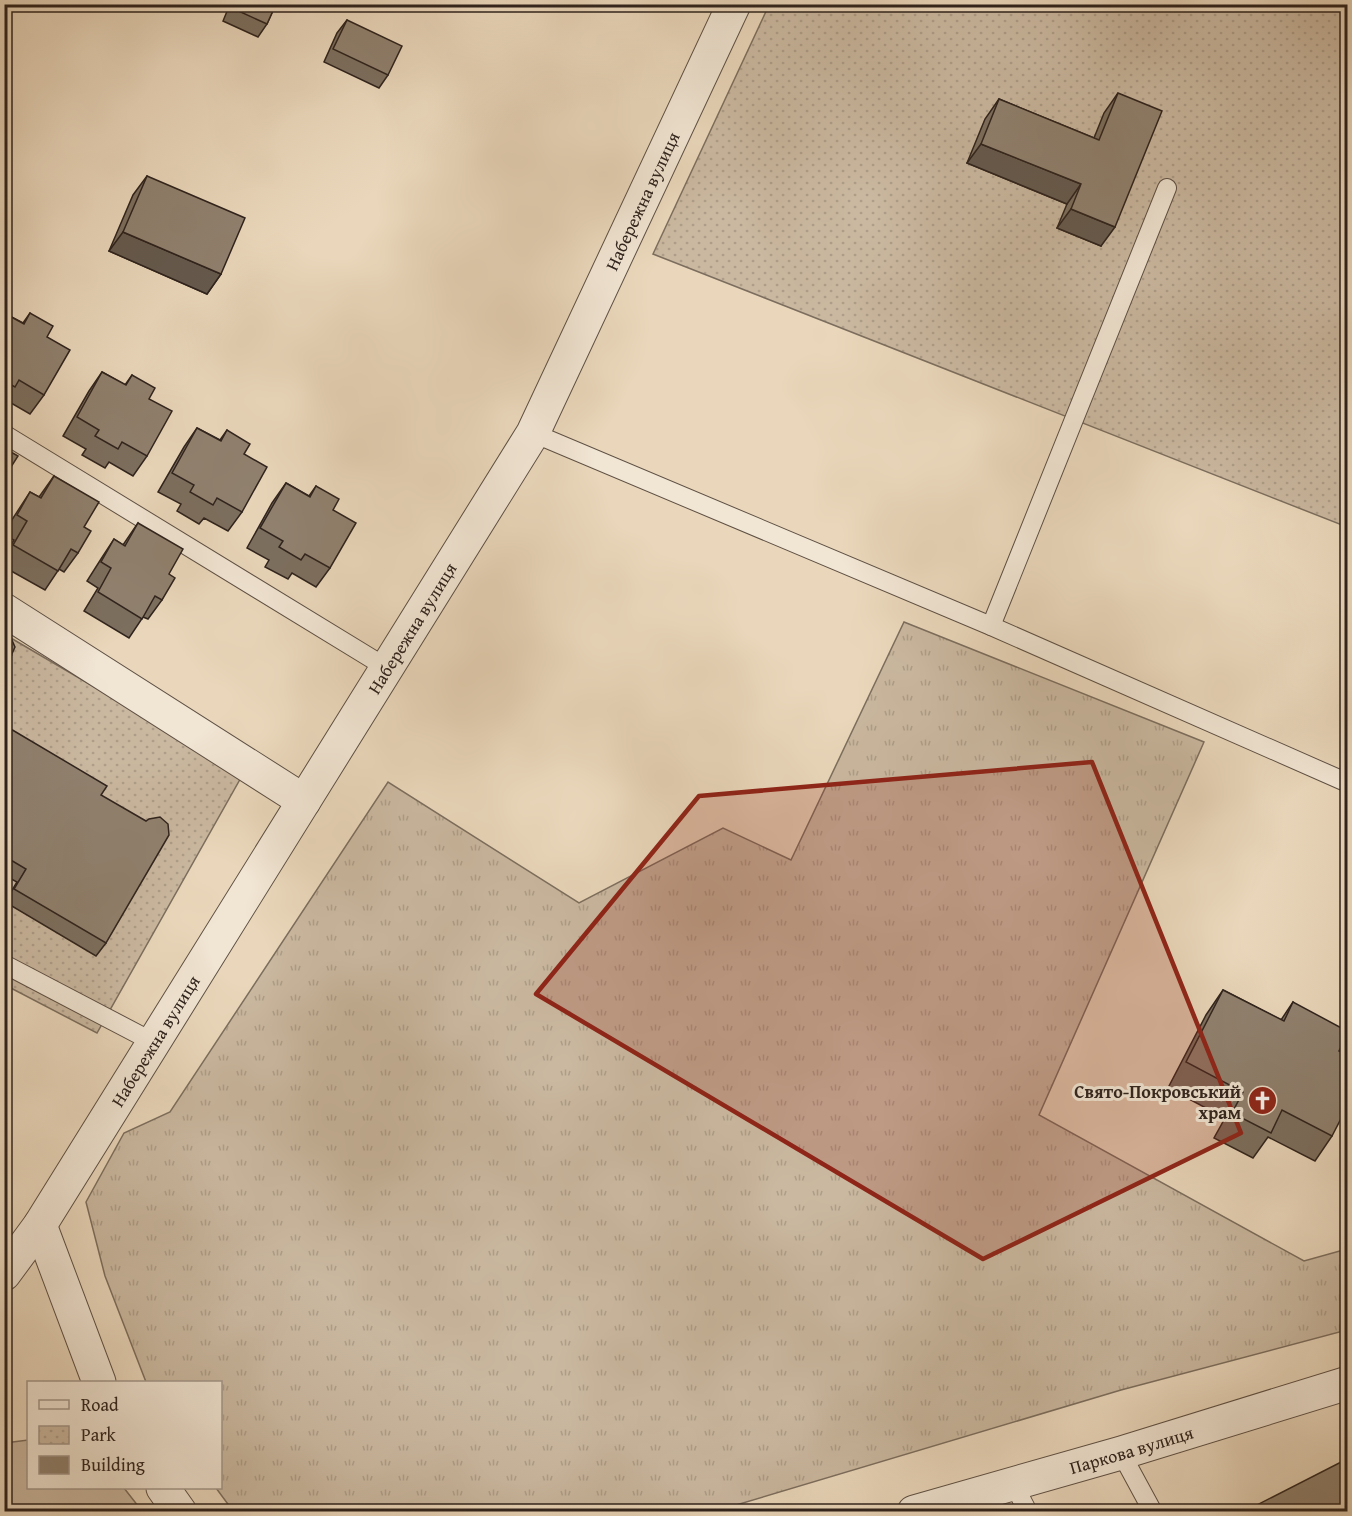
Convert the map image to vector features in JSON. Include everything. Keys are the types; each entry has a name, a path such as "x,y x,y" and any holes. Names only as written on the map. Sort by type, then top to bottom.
{"street":[{"name":"Набережна вулиця","path":"4,1274 40,1225 533,433 734,4"},
{"path":"4,610 304,801"},
{"path":"40,1225 98,1381"},
{"name":"Паркова вулиця","path":"914,1512 1121,1453 1347,1383"},
{"path":"164,1489 180,1512"}],"lane":[{"path":"991,626 1167,188"},
{"path":"533,433 991,626 1347,783"},
{"path":"4,434 387,668"},
{"path":"4,964 153,1042"},
{"path":"1121,1453 1153,1512"},
{"path":"1013,1483 1028,1512"}],"highlighted area":[{"path":"1092,762 1241,1133 983,1259 536,994 699,796"}],"green space":[{"path":"769,5 1347,5 1347,527 653,254"},
{"path":"904,622 1204,742 1039,1115 1304,1261 1347,1249 1347,1330 1121,1390 716,1511 233,1511 217,1489 222,1489 222,1381 146,1381 105,1276 86,1202 124,1133 170,1112 388,782 579,903 723,828 791,860"},
{"path":"4,634 243,774 97,1033 5,985"},
{"path":"27,1440 27,1489 125,1489 142,1511 5,1511 5,1443"}],"building":[{"path":"233,4 276,4 267,24 232,8"},
{"path":"347,20 402,46 388,75 333,49"},
{"path":"1118,93 1162,111 1115,227 1071,209 1081,184 981,144 999,99 1099,140"},
{"path":"147,176 245,218 221,274 123,232"},
{"path":"4,313 24,324 30,313 53,326 47,337 70,350 44,395 19,380 15,387 4,381"},
{"path":"102,372 126,385 132,375 155,388 149,399 172,411 147,456 122,442 118,449 95,436 99,430 77,417"},
{"path":"197,428 221,441 227,430 250,444 244,454 267,467 242,512 217,498 213,505 190,492 194,485 172,473"},
{"path":"4,448 18,456 4,478"},
{"path":"54,476 99,502 84,527 91,531 78,553 71,549 58,571 13,545 27,521 17,515 30,492 41,498"},
{"path":"4,481 10,484 4,493"},
{"path":"286,483 310,497 316,486 339,499 333,510 356,523 330,568 305,554 301,560 279,547 283,541 260,528"},
{"path":"138,523 183,549 169,574 175,578 162,600 155,596 142,619 98,592 111,568 101,562 114,539 125,546"},
{"path":"4,635 11,638 15,647 11,656 4,658"},
{"path":"4,725 107,786 101,795 146,821 160,817 168,824 169,835 106,943 14,889 26,869 4,856"},
{"path":"1223,990 1284,1021 1293,1002 1347,1031 1339,1051 1347,1056 1347,1107 1332,1136 1282,1110 1271,1133 1232,1113 1243,1092 1186,1062"},
{"path":"1347,1459 1347,1512 1250,1512 1249,1509"}],"place":[{"name":"Свято-Покровський храм","path":"1262,1101"}]}
